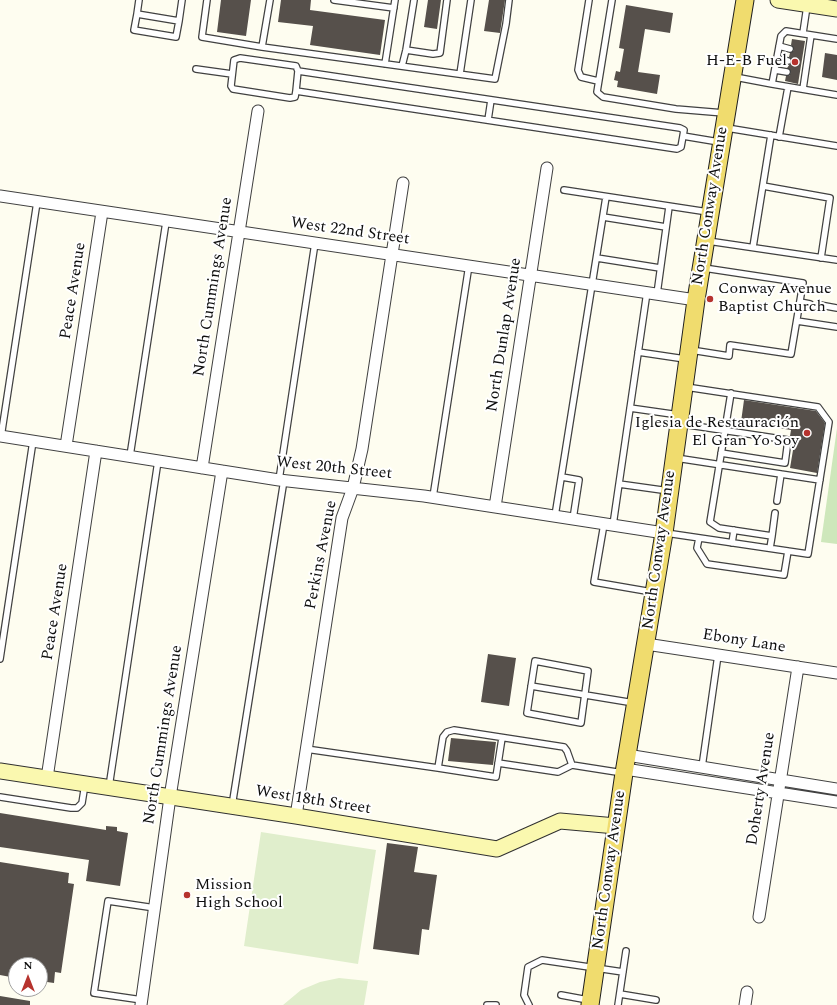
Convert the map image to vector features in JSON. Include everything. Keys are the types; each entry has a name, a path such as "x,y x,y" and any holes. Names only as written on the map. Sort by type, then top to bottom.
{"main road":[{"name":"North Conway Avenue","path":"590,1002 625,766 664,533 701,267 745,0"}],"street":[{"path":"778,0 837,9"},
{"name":"North Cummings Avenue","path":"202,468 258,111"},
{"name":"North Dunlap Avenue","path":"495,507 547,168"},
{"name":"Perkins Avenue","path":"296,816 342,518 353,488 362,449 403,183"},
{"name":"West 22nd Street","path":"0,196 239,233 315,242 696,300"},
{"name":"Peace Avenue","path":"66,446 102,212"},
{"name":"West 20th Street","path":"0,436 281,480 433,497 664,533"},
{"name":"Peace Avenue","path":"47,778 96,451"},
{"name":"North Cummings Avenue","path":"142,1003 170,797 222,471"},
{"name":"Ebony Lane","path":"646,644 837,673"},
{"name":"Doherty Avenue","path":"758,917 798,667"},
{"path":"625,766 702,767 837,789"},
{"path":"625,766 700,781 837,802"},
{"path":"700,781 702,767"},
{"name":"West 18th Street","path":"0,771 296,816 497,849 560,821 616,826"},
{"path":"745,1005 747,992"}],"lane":[{"path":"139,0 134,30 176,37 182,0"},
{"path":"207,0 202,37 262,47 495,79 506,24 509,0"},
{"path":"262,47 270,0"},
{"path":"334,0 394,8"},
{"path":"385,64 396,0"},
{"path":"402,66 414,0"},
{"path":"406,50 433,54 440,53 447,0"},
{"path":"460,74 471,0"},
{"path":"589,0 578,70 580,77 598,81"},
{"path":"612,0 598,81 597,92 603,98 676,109 724,128 837,146"},
{"path":"802,33 808,5"},
{"path":"136,14 179,21"},
{"path":"772,84 781,36 786,31 837,39"},
{"path":"803,89 802,75 806,51 811,35"},
{"path":"779,46 790,48"},
{"path":"240,58 296,66 298,71 295,97 290,98 233,89 231,86 232,74 234,60 240,58"},
{"path":"777,59 788,61"},
{"path":"196,69 232,74"},
{"path":"775,70 786,72"},
{"path":"296,91 677,149 681,147 684,130 680,128 298,71"},
{"path":"732,77 837,94"},
{"path":"780,137 788,87"},
{"path":"488,120 491,100"},
{"path":"683,136 724,128"},
{"path":"753,247 771,136"},
{"path":"763,186 830,198 821,258"},
{"path":"564,190 710,213"},
{"path":"555,516 606,197"},
{"path":"0,436 38,202"},
{"path":"655,592 594,582 619,484 638,352 652,293 660,268 669,207"},
{"path":"603,216 666,227"},
{"path":"130,456 166,222"},
{"path":"706,240 837,260"},
{"path":"232,806 315,242"},
{"path":"597,258 660,268"},
{"path":"433,497 469,265"},
{"path":"638,352 728,356 730,345 791,354 803,283 701,267"},
{"path":"800,302 810,304"},
{"path":"820,305 837,308"},
{"path":"797,321 837,327"},
{"path":"664,533 808,554 829,422 818,407 684,386"},
{"path":"730,394 710,522 719,528 772,536"},
{"path":"630,408 725,431 788,440 785,463 721,453"},
{"path":"0,659 33,441"},
{"path":"674,458 820,480"},
{"path":"108,788 158,461"},
{"path":"777,501 781,474"},
{"path":"562,477 579,480 573,519"},
{"path":"619,484 670,491"},
{"path":"770,548 775,513"},
{"path":"732,543 734,530"},
{"path":"699,538 697,548 707,564 784,575 788,551"},
{"path":"702,767 718,655"},
{"path":"535,661 588,671 581,723 527,714 531,686 535,661"},
{"path":"531,686 636,703"},
{"path":"438,768 443,736 447,732 454,730 564,747 572,765"},
{"path":"306,749 496,777 502,738"},
{"path":"498,763 558,772 572,765 625,766"},
{"path":"0,797 77,808 82,803 85,784"},
{"path":"142,1003 94,993 108,901 155,908"},
{"path":"618,1005 626,951"},
{"path":"528,1005 524,995 528,967 542,960 623,972"},
{"path":"620,994 656,1000"},
{"path":"561,995 590,1002"},
{"path":"486,1005 496,1005"}],"green space":[{"path":"837,428 837,544 821,542"},
{"path":"261,832 376,850 358,964 244,946"},
{"path":"339,978 368,981 364,1005 283,1005 301,990 320,982"}],"building":[{"path":"221,0 251,0 246,36 217,32"},
{"path":"281,0 311,0 310,10 385,20 380,55 310,45 313,26 278,22"},
{"path":"428,0 441,0 437,29 424,27"},
{"path":"489,0 505,0 500,33 484,31"},
{"path":"626,5 673,13 670,33 645,29 638,72 660,75 657,94 617,87 618,81 614,80 616,71 620,72 624,49 619,48"},
{"name":"H-E-B Fuel","path":"792,39 805,41 798,84 785,81 786,76 789,76 791,72 787,68 792,61 789,57 790,53 794,50 791,45"},
{"path":"825,53 837,55 837,80 822,77"},
{"name":"Iglesia de Restauración El Gran Yo Soy","path":"744,400 816,411 825,423 817,473 790,468 795,438 790,436 791,430 741,422"},
{"path":"488,654 516,658 509,706 481,702"},
{"path":"451,738 496,742 493,765 448,761"},
{"path":"0,813 106,830 106,826 117,827 117,831 128,833 120,886 86,881 89,860 0,847"},
{"path":"387,843 418,847 414,872 437,875 429,930 422,929 419,955 373,949"},
{"path":"0,862 69,873 68,883 74,884 61,973 55,972 54,983 48,982 48,957 8,957 8,976 0,975"},
{"path":"0,996 30,1001 30,1005 0,1005"}],"place":[{"name":"H-E-B Fuel","path":"795,62"},
{"name":"Conway Avenue Baptist Church","path":"710,299"},
{"name":"Iglesia de Restauración El Gran Yo Soy","path":"807,433"},
{"name":"Mission High School","path":"187,895"}]}
